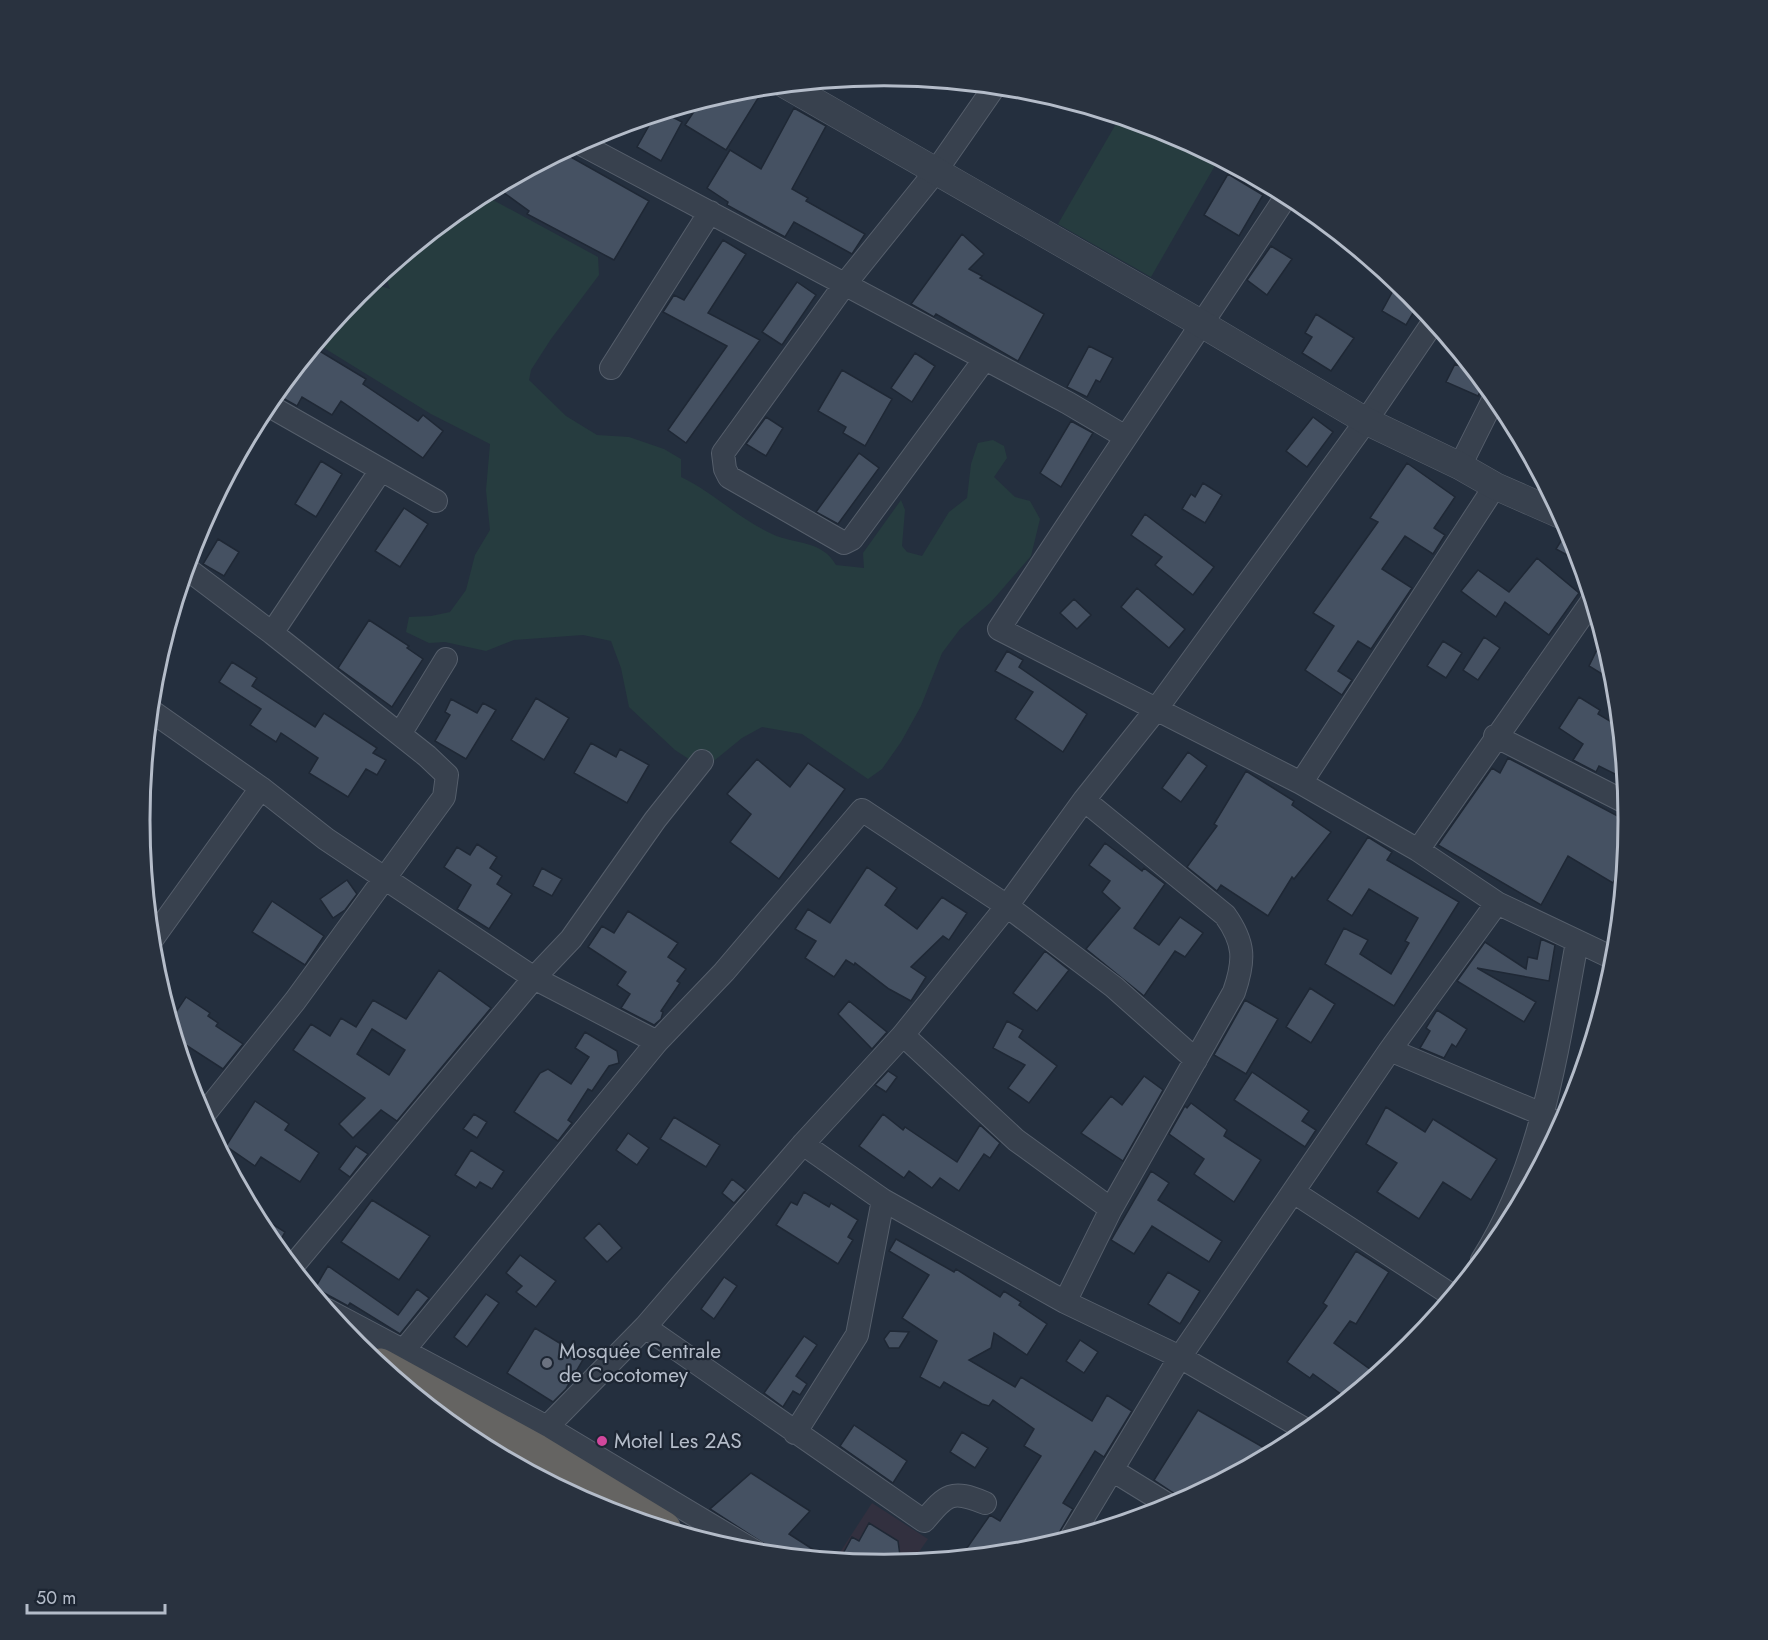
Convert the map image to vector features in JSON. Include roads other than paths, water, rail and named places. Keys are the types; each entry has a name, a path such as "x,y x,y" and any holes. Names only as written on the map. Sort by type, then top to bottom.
{"highway":[{"path":"392,1358 638,1512"}],"street":[{"path":"797,91 1366,421 1460,466 1495,486 1549,509"},
{"path":"984,360 852,539 840,542 729,477 723,453 845,284 936,171 990,94"},
{"path":"588,148 1068,403 1124,436"},
{"path":"1282,203 1202,324 1124,436 999,629 1155,711 1301,783 1418,850 1497,903 1605,955"},
{"path":"611,368 710,212"},
{"path":"547,1427 645,1327 803,1144 903,1035 1007,906 1084,800 1155,711 1366,421 1429,328"},
{"path":"1460,466 1490,405"},
{"path":"275,409 436,501"},
{"path":"272,633 381,470"},
{"path":"1301,783 1495,486"},
{"path":"192,573 400,734 447,775 444,797 295,1001 209,1109"},
{"path":"1418,850 1495,736 1588,611"},
{"path":"400,734 446,659"},
{"path":"157,715 261,788 327,839 534,978 657,1042"},
{"path":"1495,736 1618,798"},
{"path":"297,1261 534,978 571,939 655,820 702,761"},
{"path":"158,925 261,788"},
{"path":"1065,1302 1111,1209 1237,983 1243,956 1237,933 1224,915 1084,800"},
{"path":"392,1358 657,1042 724,972 862,810 1007,906 1114,987 1196,1060"},
{"path":"1077,1528 1180,1358 1295,1193 1390,1050 1497,903"},
{"path":"1531,1166 1553,1120 1578,942"},
{"path":"903,1035 1016,1140 1111,1209"},
{"path":"1390,1050 1553,1120"},
{"path":"803,1144 883,1200 1065,1302 1180,1358 1299,1426"},
{"path":"1295,1193 1446,1292"},
{"path":"795,1433 857,1335 883,1200"},
{"path":"645,1327 924,1521 939,1504 954,1495 962,1494 985,1503"},
{"path":"362,1336 392,1358 547,1427 733,1538"},
{"path":"1112,1470 1161,1500"}],"place":[{"name":"Mosquée Centrale de Cocotomey","path":"547,1363"},
{"name":"Motel Les 2AS","path":"602,1441"}]}
